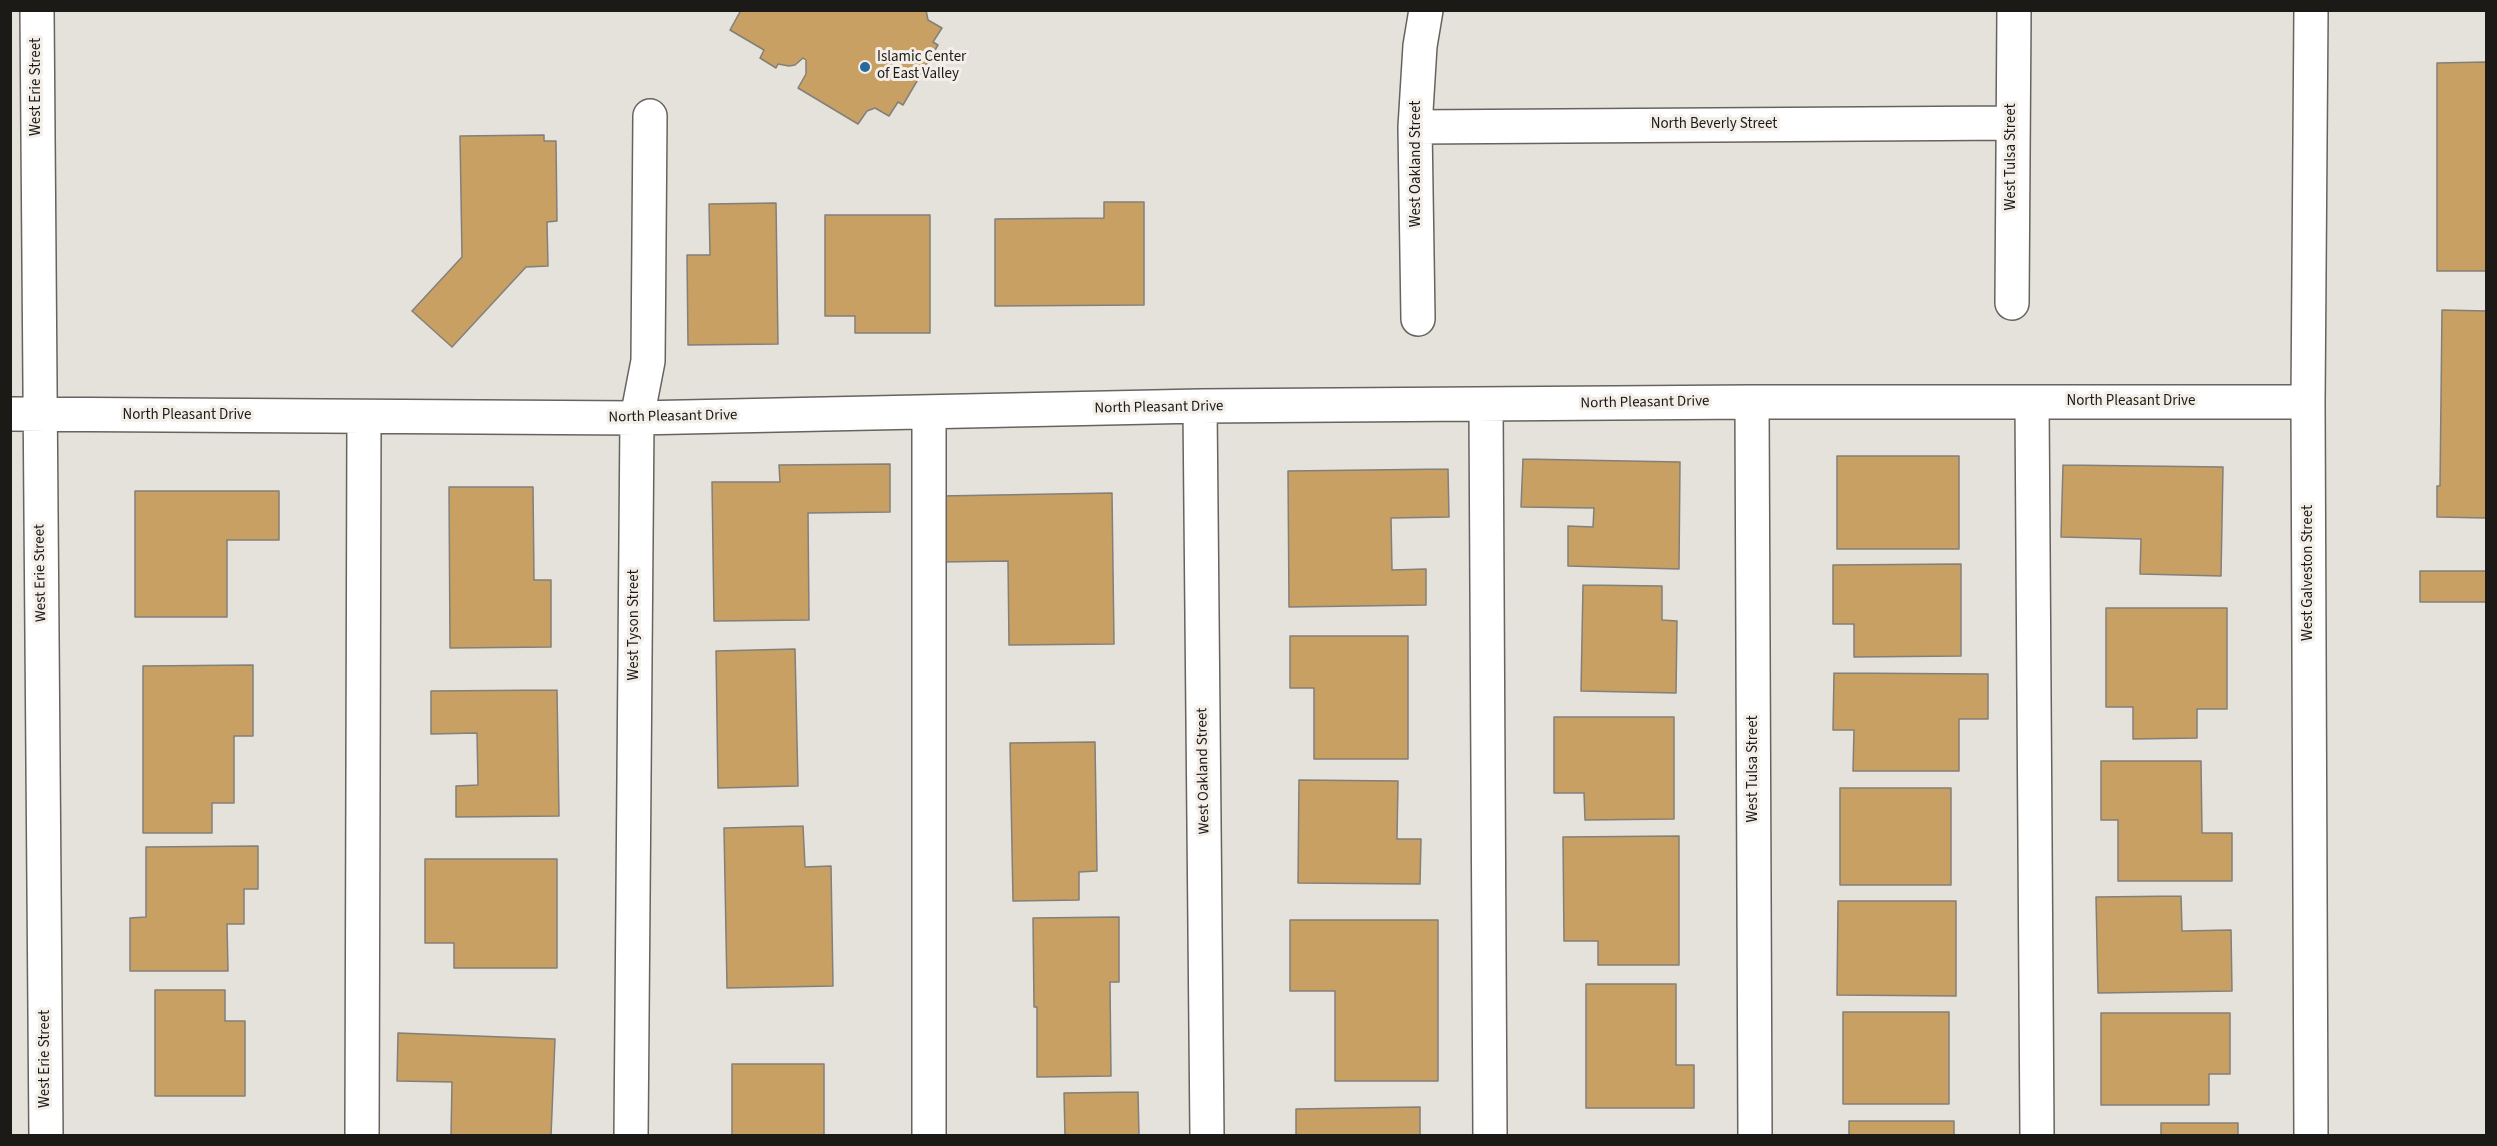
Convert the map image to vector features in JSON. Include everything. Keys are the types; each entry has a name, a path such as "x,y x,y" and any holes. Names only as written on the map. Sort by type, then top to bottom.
{"street":[{"name":"West Erie Street","path":"37,10 25,415 46,1136"},
{"name":"West Oakland Street","path":"1418,319 1415,127 1420,46 1426,10"},
{"name":"West Tulsa Street","path":"2012,303 2014,10"},
{"name":"West Galveston Street","path":"2311,10 2308,402 2311,1136"},
{"name":"West Tyson Street","path":"631,1136 637,418 648,361 650,116"},
{"name":"North Beverly Street","path":"1415,127 2012,123"},
{"name":"North Pleasant Drive","path":"25,415 637,418 1200,406 1486,406 1752,402 2308,402"},
{"name":"West Tulsa Street","path":"1752,402 1755,1136"},
{"path":"2032,402 2037,1136"},
{"name":"West Oakland Street","path":"1200,406 1207,1136"},
{"path":"1486,406 1490,1136"},
{"path":"928,1136 929,412"},
{"path":"362,1136 364,417"}],"building":[{"name":"Islamic Center of East Valley","path":"741,10 926,10 928,20 942,28 933,42 938,45 903,105 898,102 889,116 875,108 867,111 858,124 798,88 806,74 806,60 803,58 795,65 789,66 778,64 776,68 760,58 764,50 730,30"},
{"path":"2486,62 2486,271 2437,271 2437,63"},
{"path":"544,135 544,141 556,141 557,221 547,222 548,266 526,267 452,347 412,311 462,257 460,136"},
{"path":"1104,202 1144,202 1144,305 995,306 995,219 1104,218"},
{"path":"776,203 778,344 688,345 687,255 710,255 709,204"},
{"path":"825,215 930,215 930,333 855,333 855,316 825,316"},
{"path":"2442,310 2486,311 2486,518 2437,517 2437,486 2440,486"},
{"path":"1837,456 1959,456 1959,549 1837,549"},
{"path":"1523,459 1680,462 1679,569 1568,566 1568,526 1593,527 1594,508 1521,507"},
{"path":"890,464 890,512 808,513 809,620 714,621 712,482 780,482 779,465"},
{"path":"2063,465 2223,467 2221,576 2140,574 2141,539 2061,537"},
{"path":"1448,469 1449,517 1391,518 1392,570 1426,569 1426,605 1289,607 1288,471"},
{"path":"449,487 533,487 534,580 551,580 551,647 450,648"},
{"path":"135,491 279,491 279,540 227,540 227,617 135,617"},
{"path":"1112,493 1114,644 1009,645 1008,561 941,562 940,496"},
{"path":"1961,564 1961,656 1854,657 1854,624 1833,624 1833,565"},
{"path":"2420,571 2486,571 2486,602 2420,602"},
{"path":"1583,585 1662,586 1662,620 1677,621 1676,693 1581,691"},
{"path":"2106,608 2227,608 2227,709 2197,709 2197,738 2133,739 2133,707 2106,707"},
{"path":"1290,636 1408,636 1408,759 1314,759 1314,688 1290,688"},
{"path":"795,649 798,786 718,788 716,651"},
{"path":"253,665 253,736 234,736 234,803 212,803 212,833 143,833 143,666"},
{"path":"1834,673 1988,674 1988,719 1959,719 1959,771 1853,771 1854,730 1833,730"},
{"path":"557,690 559,816 456,817 456,786 478,785 477,733 431,734 431,691"},
{"path":"1554,717 1674,717 1674,819 1585,820 1584,793 1554,793"},
{"path":"1095,742 1097,871 1079,872 1079,900 1013,901 1010,743"},
{"path":"2101,761 2201,761 2202,833 2232,833 2232,881 2118,881 2118,820 2101,820"},
{"path":"1299,780 1398,781 1397,839 1421,839 1420,884 1298,883"},
{"path":"1840,788 1951,788 1951,885 1840,885"},
{"path":"803,826 805,867 831,866 833,986 727,988 724,828"},
{"path":"1679,836 1679,965 1598,965 1598,941 1564,941 1563,837"},
{"path":"258,846 258,889 244,889 244,924 227,924 228,971 130,971 130,918 146,917 146,847"},
{"path":"425,859 557,859 557,968 454,968 454,943 425,943"},
{"path":"2181,896 2182,931 2231,930 2232,991 2098,993 2096,897"},
{"path":"1838,901 1956,901 1956,996 1837,995"},
{"path":"1119,917 1119,982 1110,982 1111,1076 1037,1077 1033,918"},
{"path":"1290,920 1438,920 1438,1081 1335,1081 1335,991 1290,991"},
{"path":"1586,984 1676,984 1676,1065 1694,1065 1694,1108 1586,1108"},
{"path":"155,990 225,990 225,1021 245,1021 245,1096 155,1096"},
{"path":"1843,1012 1949,1012 1949,1104 1843,1104"},
{"path":"2101,1013 2230,1013 2230,1074 2209,1074 2209,1105 2101,1105"},
{"path":"398,1033 555,1039 551,1136 451,1136 452,1082 397,1081"},
{"path":"732,1064 824,1064 824,1136 732,1136"},
{"path":"1138,1092 1139,1136 1065,1136 1064,1093"},
{"path":"1420,1107 1420,1136 1296,1136 1296,1109"},
{"path":"1849,1121 1954,1121 1954,1136 1849,1136"},
{"path":"2161,1123 2238,1123 2238,1136 2161,1136"}],"place":[{"name":"Islamic Center of East Valley","path":"865,67"}]}
